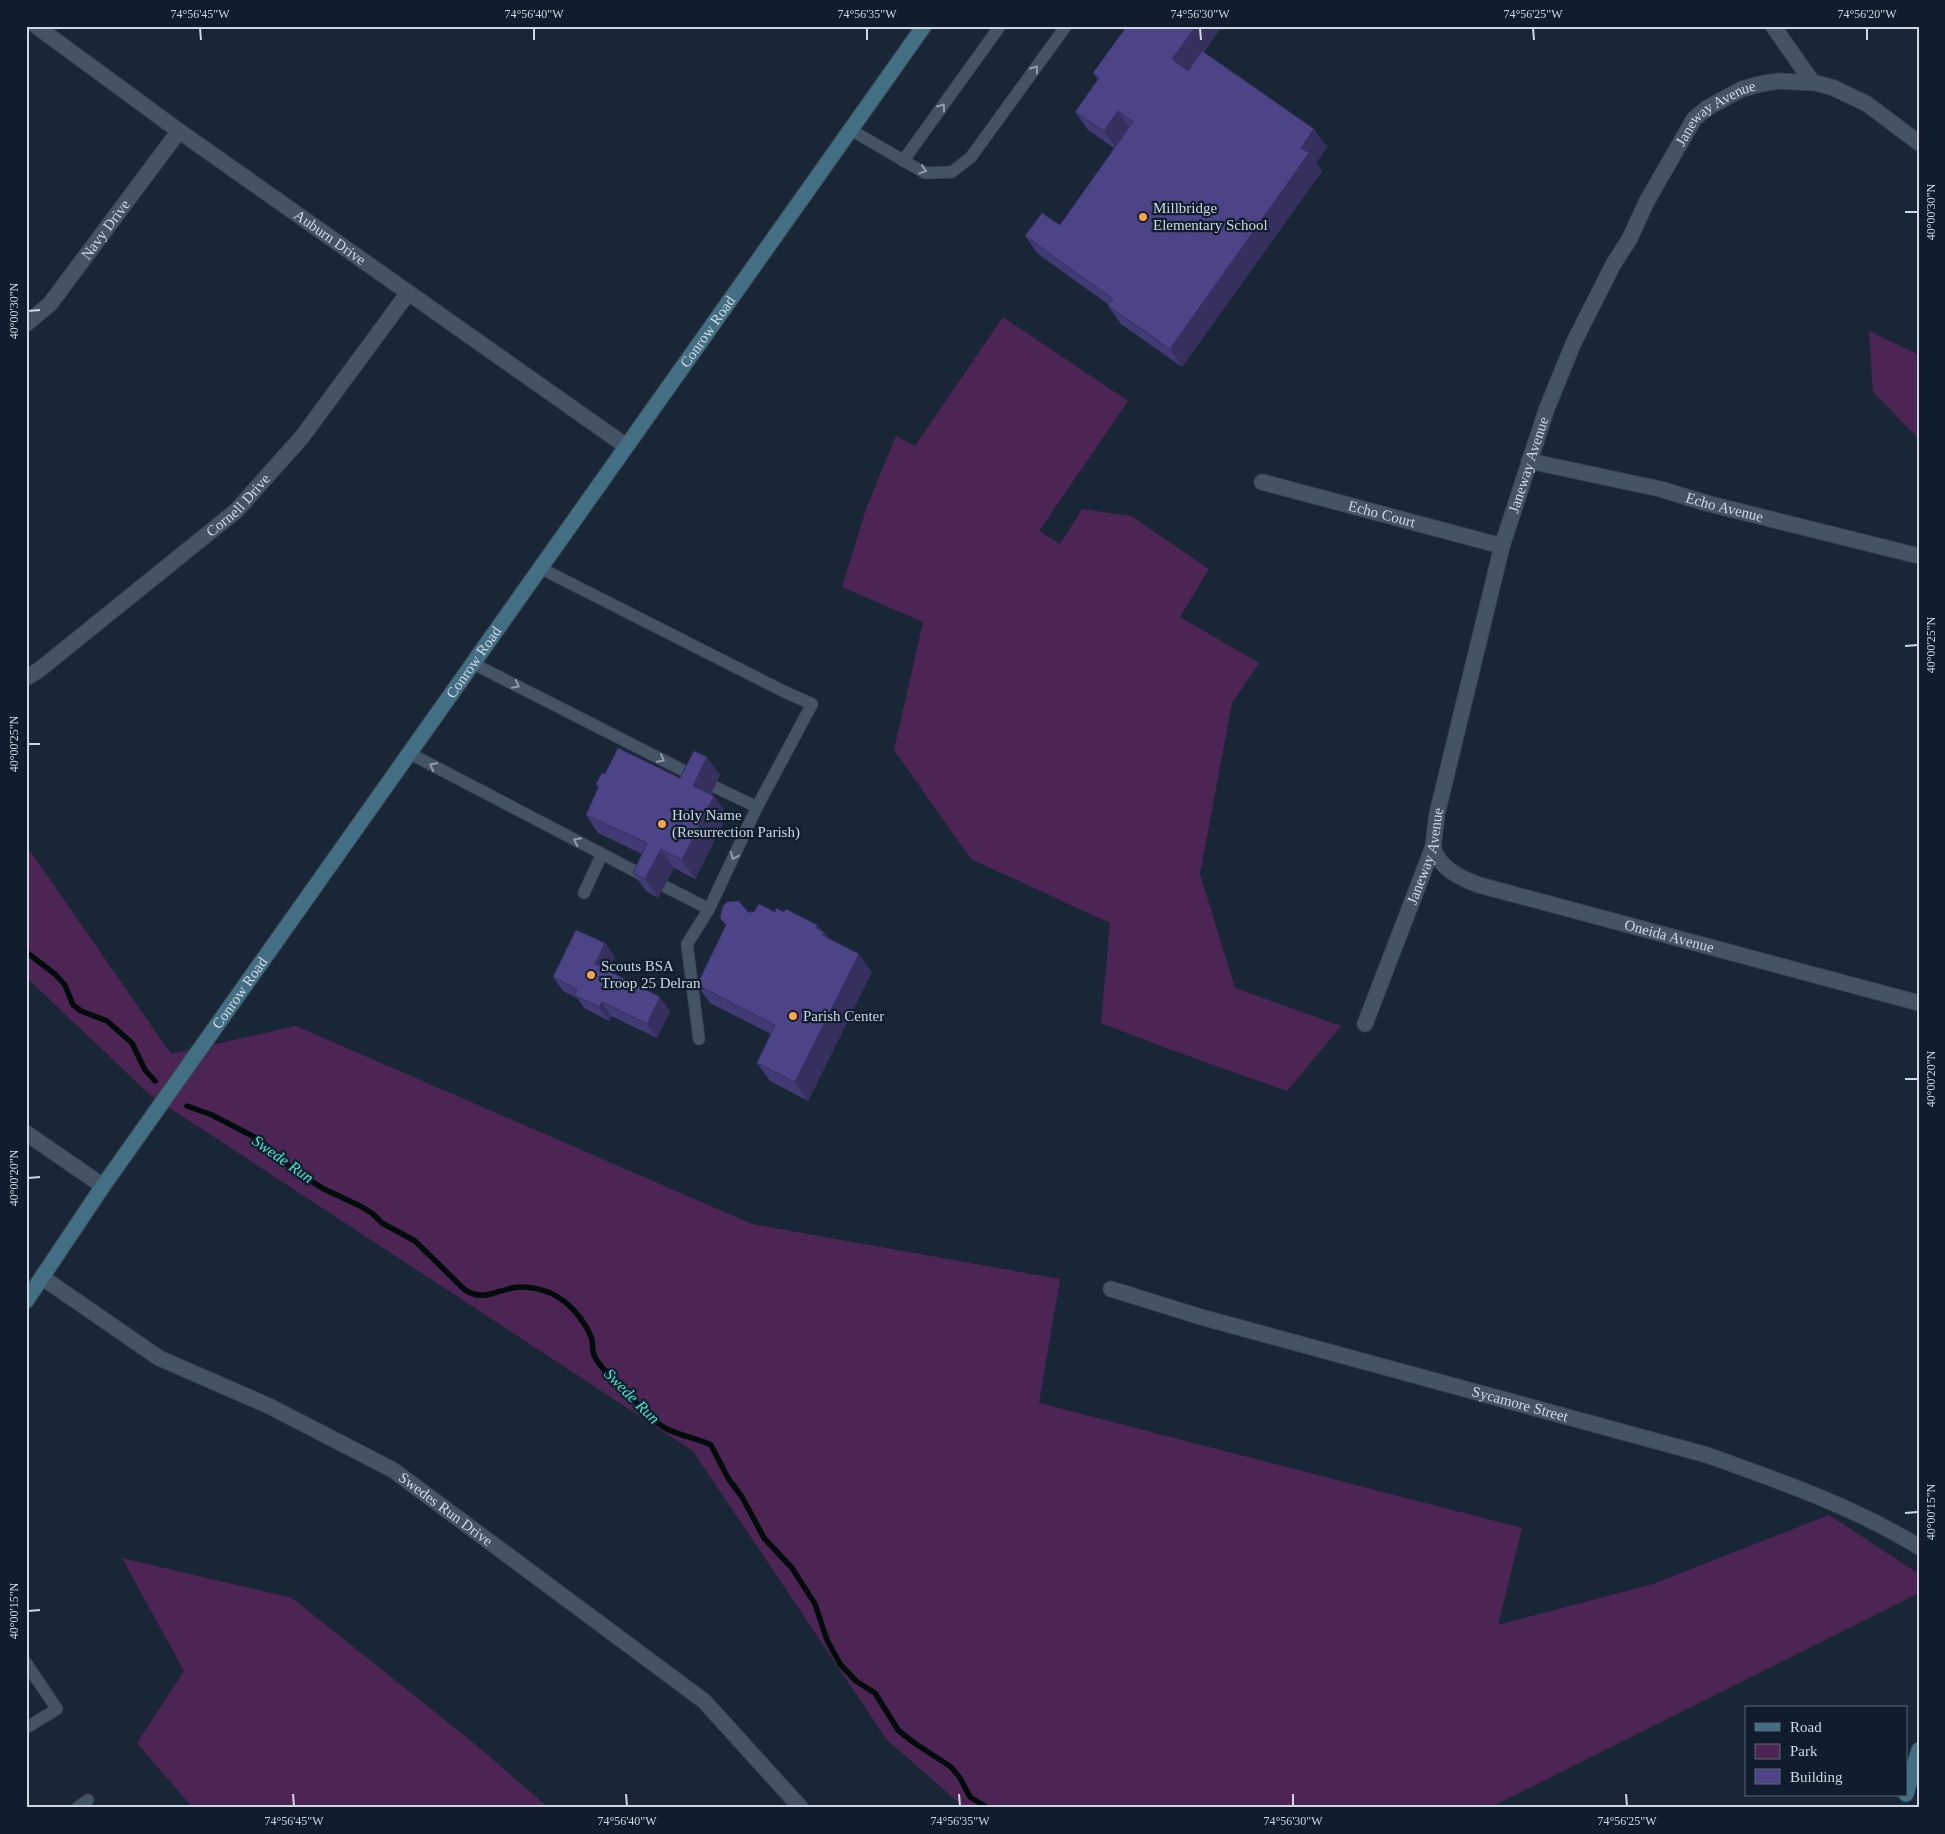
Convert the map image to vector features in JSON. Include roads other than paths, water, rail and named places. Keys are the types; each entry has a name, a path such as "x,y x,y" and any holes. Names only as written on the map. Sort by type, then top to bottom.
{"street":[{"name":"Auburn Drive","path":"36,26 179,131 626,446"},
{"name":"Conrow Road","path":"26,1302 103,1186 924,26"},
{"path":"1773,26 1813,83"},
{"name":"Janeway Avenue","path":"1365,1024 1433,847 1437,814 1502,546 1547,408 1574,342 1647,200 1694,119 1707,108 1742,89 1779,81 1813,83 1834,88 1867,104 1919,143"},
{"name":"Navy Drive","path":"26,324 50,304 179,131"},
{"name":"Cornell Drive","path":"26,678 39,670 236,511 302,437 408,293"},
{"name":"Echo Avenue","path":"1529,461 1660,489 1706,503 1919,556"},
{"name":"Echo Court","path":"1262,482 1502,546"},
{"name":"Oneida Avenue","path":"1433,847 1442,865 1462,879 1479,885 1919,1003"},
{"path":"26,1134 103,1186"},
{"name":"Swedes Run Drive","path":"43,1278 159,1358 269,1406 393,1470 704,1701 801,1808"},
{"name":"Sycamore Street","path":"1111,1288 1201,1317 1707,1455 1843,1507 1919,1547"},
{"path":"1908,1788 1919,1750"},
{"path":"1902,1808 1906,1796"}],"lane":[{"path":"903,160 1000,26"},
{"path":"851,130 925,173 952,172 971,157 1066,26"},
{"path":"540,568 812,704 757,807 709,909 688,944 699,1039"},
{"path":"472,663 701,780"},
{"path":"408,753 652,880"},
{"path":"714,787 757,807"},
{"path":"584,893 602,854"},
{"path":"664,886 709,909"},
{"path":"26,1663 57,1709 26,1728"},
{"path":"77,1808 88,1800"}],"waterway":[{"name":"Swede Run","path":"26,952 55,974 65,985 73,1005 81,1011 107,1021 132,1043 145,1070 155,1081"},
{"name":"Swede Run","path":"187,1106 212,1115 260,1140 294,1170 322,1188 362,1207 382,1223 415,1241 465,1290 478,1295 488,1295 518,1287 532,1288 551,1293 567,1303 587,1329 592,1340 594,1355 599,1364 647,1414 665,1428 711,1445 728,1478 742,1497 764,1538 792,1568 815,1604 827,1640 840,1664 856,1681 875,1693 898,1730 951,1767 960,1778 970,1797 988,1808"}],"place":[{"name":"Millbridge Elementary School","path":"1143,217"},
{"name":"Holy Name (Resurrection Parish)","path":"662,824"},
{"name":"Scouts BSA Troop 25 Delran","path":"591,975"},
{"name":"Parish Center","path":"793,1016"}]}
